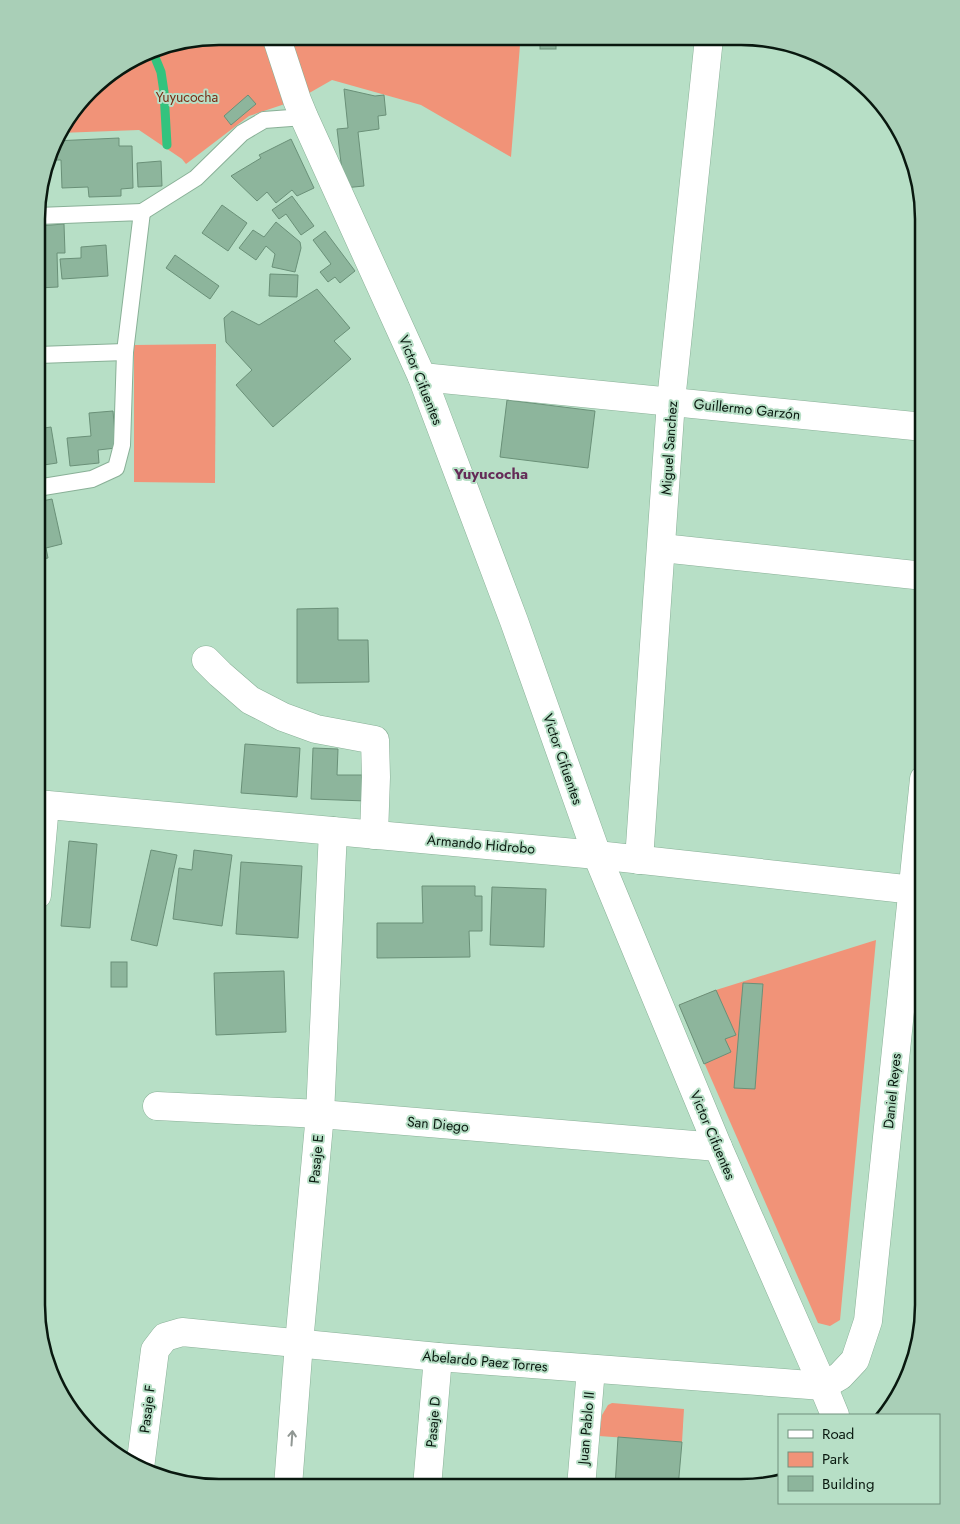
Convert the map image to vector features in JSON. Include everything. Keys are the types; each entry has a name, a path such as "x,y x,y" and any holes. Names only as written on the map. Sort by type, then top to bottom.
{"street":[{"name":"Victor Cifuentes","path":"279,45 301,109 422,377 514,621 597,855 718,1146 835,1414"},
{"name":"Miguel Sanchez","path":"640,860 672,401 707,45"},
{"name":"Guillermo Garzón","path":"422,377 915,425"},
{"path":"662,548 915,575"},
{"path":"206,660 250,700 283,717 316,729 375,740 374,835"},
{"name":"Armando Hidrobo","path":"45,804 597,855 915,891"},
{"name":"Pasaje E","path":"289,1479 320,1114 333,831"},
{"name":"Daniel Reyes","path":"823,1386 840,1376 855,1360 868,1322 915,917"},
{"name":"San Diego","path":"157,1106 320,1114 718,1146"},
{"name":"Abelardo Paez Torres","path":"155,1350 165,1337 182,1332 438,1357 823,1386"},
{"name":"Pasaje F","path":"141,1460 155,1350"},
{"name":"Pasaje D","path":"428,1479 438,1357"},
{"name":"Juan Pablo II","path":"582,1479 591,1369"}],"lane":[{"path":"45,216 142,212 196,178 242,133 264,120 301,109"},
{"path":"45,487 92,478 116,468 122,445 125,352 142,212"},
{"path":"45,355 125,352"}],"green space":[{"name":"Yuyucocha","path":"219,45 520,45 511,157 421,105 332,80 297,100 249,116 186,164 182,159 139,130 68,133 88,104 122,74 163,54 185,48"},
{"path":"216,344 215,483 134,482 134,345"},
{"path":"876,940 840,1320 830,1326 818,1323 679,1005 716,990"},
{"path":"612,1403 684,1409 682,1442 599,1436 602,1415 608,1405"}],"building":[{"path":"540,45 556,45 556,49 540,49"},
{"path":"344,89 375,96 384,95 386,115 378,116 379,129 358,132 364,186 344,188 337,129 348,128"},
{"path":"248,95 256,104 231,125 224,116"},
{"path":"119,138 119,146 132,146 133,188 121,189 121,196 89,197 88,187 62,188 61,160 55,160 64,141"},
{"path":"291,139 314,188 297,196 292,190 276,203 267,192 257,201 231,176 261,158 259,155"},
{"path":"161,161 162,186 138,187 137,163"},
{"path":"292,196 314,226 301,235 286,214 279,219 272,210"},
{"path":"222,205 247,223 228,251 202,233"},
{"path":"276,222 300,242 301,248 295,272 272,267 275,254 266,246 256,260 239,248 253,230 264,237"},
{"path":"64,224 65,253 57,253 58,287 45,288 45,225"},
{"path":"325,231 355,271 340,283 335,277 328,282 320,272 331,264 313,240"},
{"path":"106,245 108,276 62,279 60,259 81,258 81,247"},
{"path":"175,255 219,286 210,299 166,268"},
{"path":"270,274 298,275 297,297 269,296"},
{"path":"317,289 350,328 334,341 351,359 273,427 236,385 252,370 226,342 224,318 232,311 259,325"},
{"path":"507,400 595,411 588,468 500,457"},
{"path":"113,411 116,448 98,450 99,463 70,466 67,438 91,436 89,413"},
{"path":"51,427 57,463 45,465 45,428"},
{"path":"52,499 62,544 46,548 48,558 45,559 45,500"},
{"path":"338,608 338,640 368,640 369,682 297,683 297,609"},
{"path":"245,744 300,748 297,797 241,793"},
{"path":"313,748 338,749 337,775 366,775 366,801 311,799"},
{"path":"69,841 97,844 90,928 61,926"},
{"path":"151,850 177,855 157,946 131,940"},
{"path":"194,850 232,855 222,926 173,919 179,868 192,870"},
{"path":"241,862 302,866 298,938 236,934"},
{"path":"422,886 475,886 475,896 482,896 482,931 469,931 470,957 377,958 377,923 423,923"},
{"path":"492,887 546,889 544,947 490,945"},
{"path":"111,962 127,962 127,987 111,987"},
{"path":"284,971 286,1032 216,1035 214,973"},
{"path":"743,983 763,984 755,1089 734,1088"},
{"path":"716,990 736,1035 725,1039 731,1052 704,1064 679,1005"},
{"path":"618,1437 682,1442 679,1479 615,1479"}],"waterway":[{"path":"155,57 161,72 164,92 167,145"}],"district":[{"name":"Yuyucocha","path":"491,474"}]}
